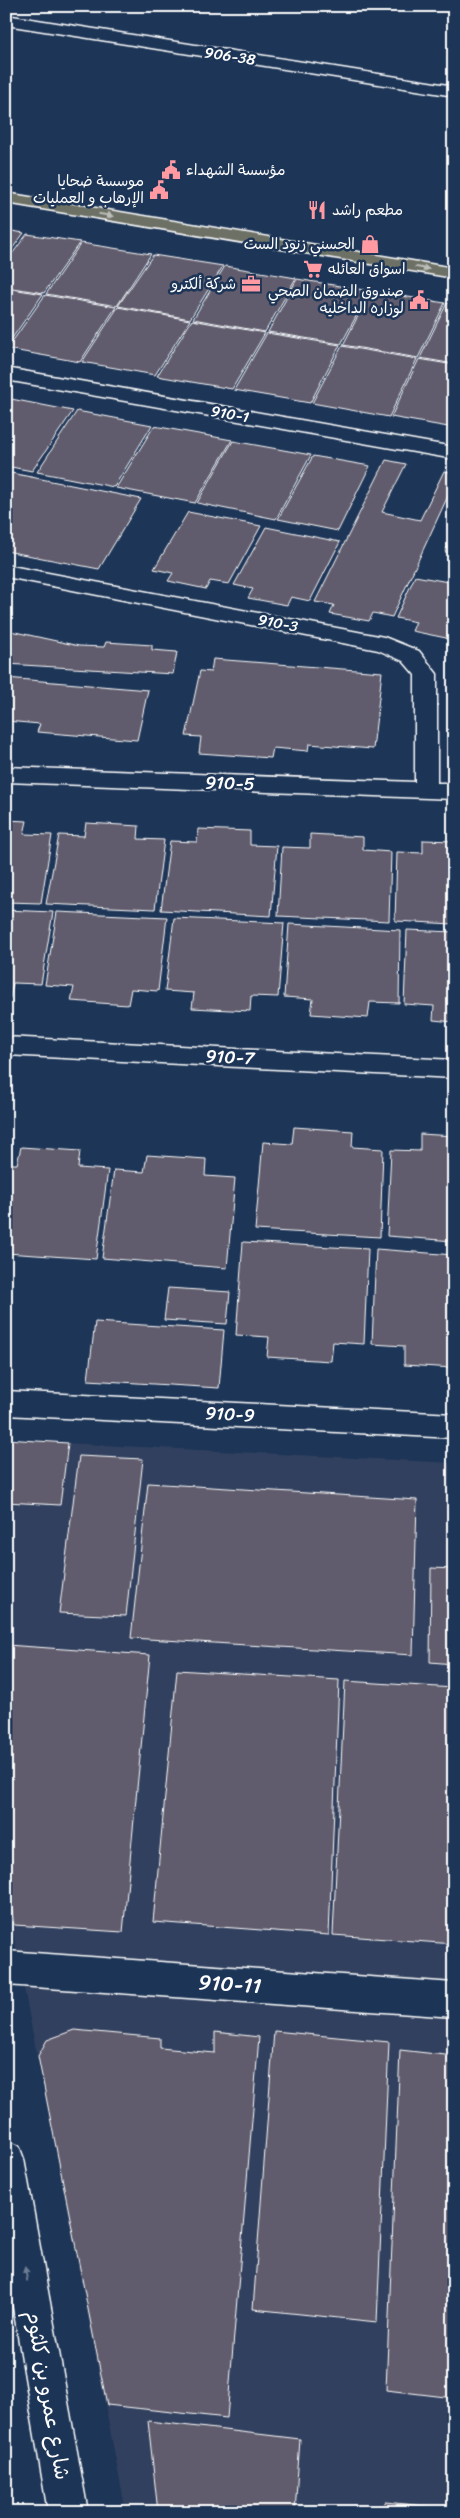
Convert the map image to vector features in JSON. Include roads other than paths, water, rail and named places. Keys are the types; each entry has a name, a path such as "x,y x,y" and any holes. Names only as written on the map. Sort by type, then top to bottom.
{"main road":[{"path":"6,198 454,274"}],"street":[{"name":"906-38","path":"6,20 454,91"},
{"name":"910-1","path":"6,374 454,453"},
{"name":"910-3","path":"6,571 384,644 411,656 426,674 426,790"},
{"name":"910-5","path":"6,774 454,791"},
{"name":"910-7","path":"6,1046 454,1069"},
{"name":"910-9","path":"6,1403 454,1426"},
{"name":"910-11","path":"6,1968 454,2000"},
{"name":"شارع عمرو بن كلثوم","path":"6,2159 68,2512"}],"place":[{"name":"مؤسسة الشهداء","path":"171,170"},
{"name":"موسسة ضحايا الإرهاب و العمليات","path":"159,190"},
{"name":"مطعم راشد","path":"317,210"},
{"name":"الحسني زنود الست","path":"370,244"},
{"name":"اسواق العائله","path":"313,269"},
{"name":"شركة ألكترو","path":"251,284"},
{"name":"صندوق الضمان الصحي لوزاره الداخليه","path":"419,300"}]}
